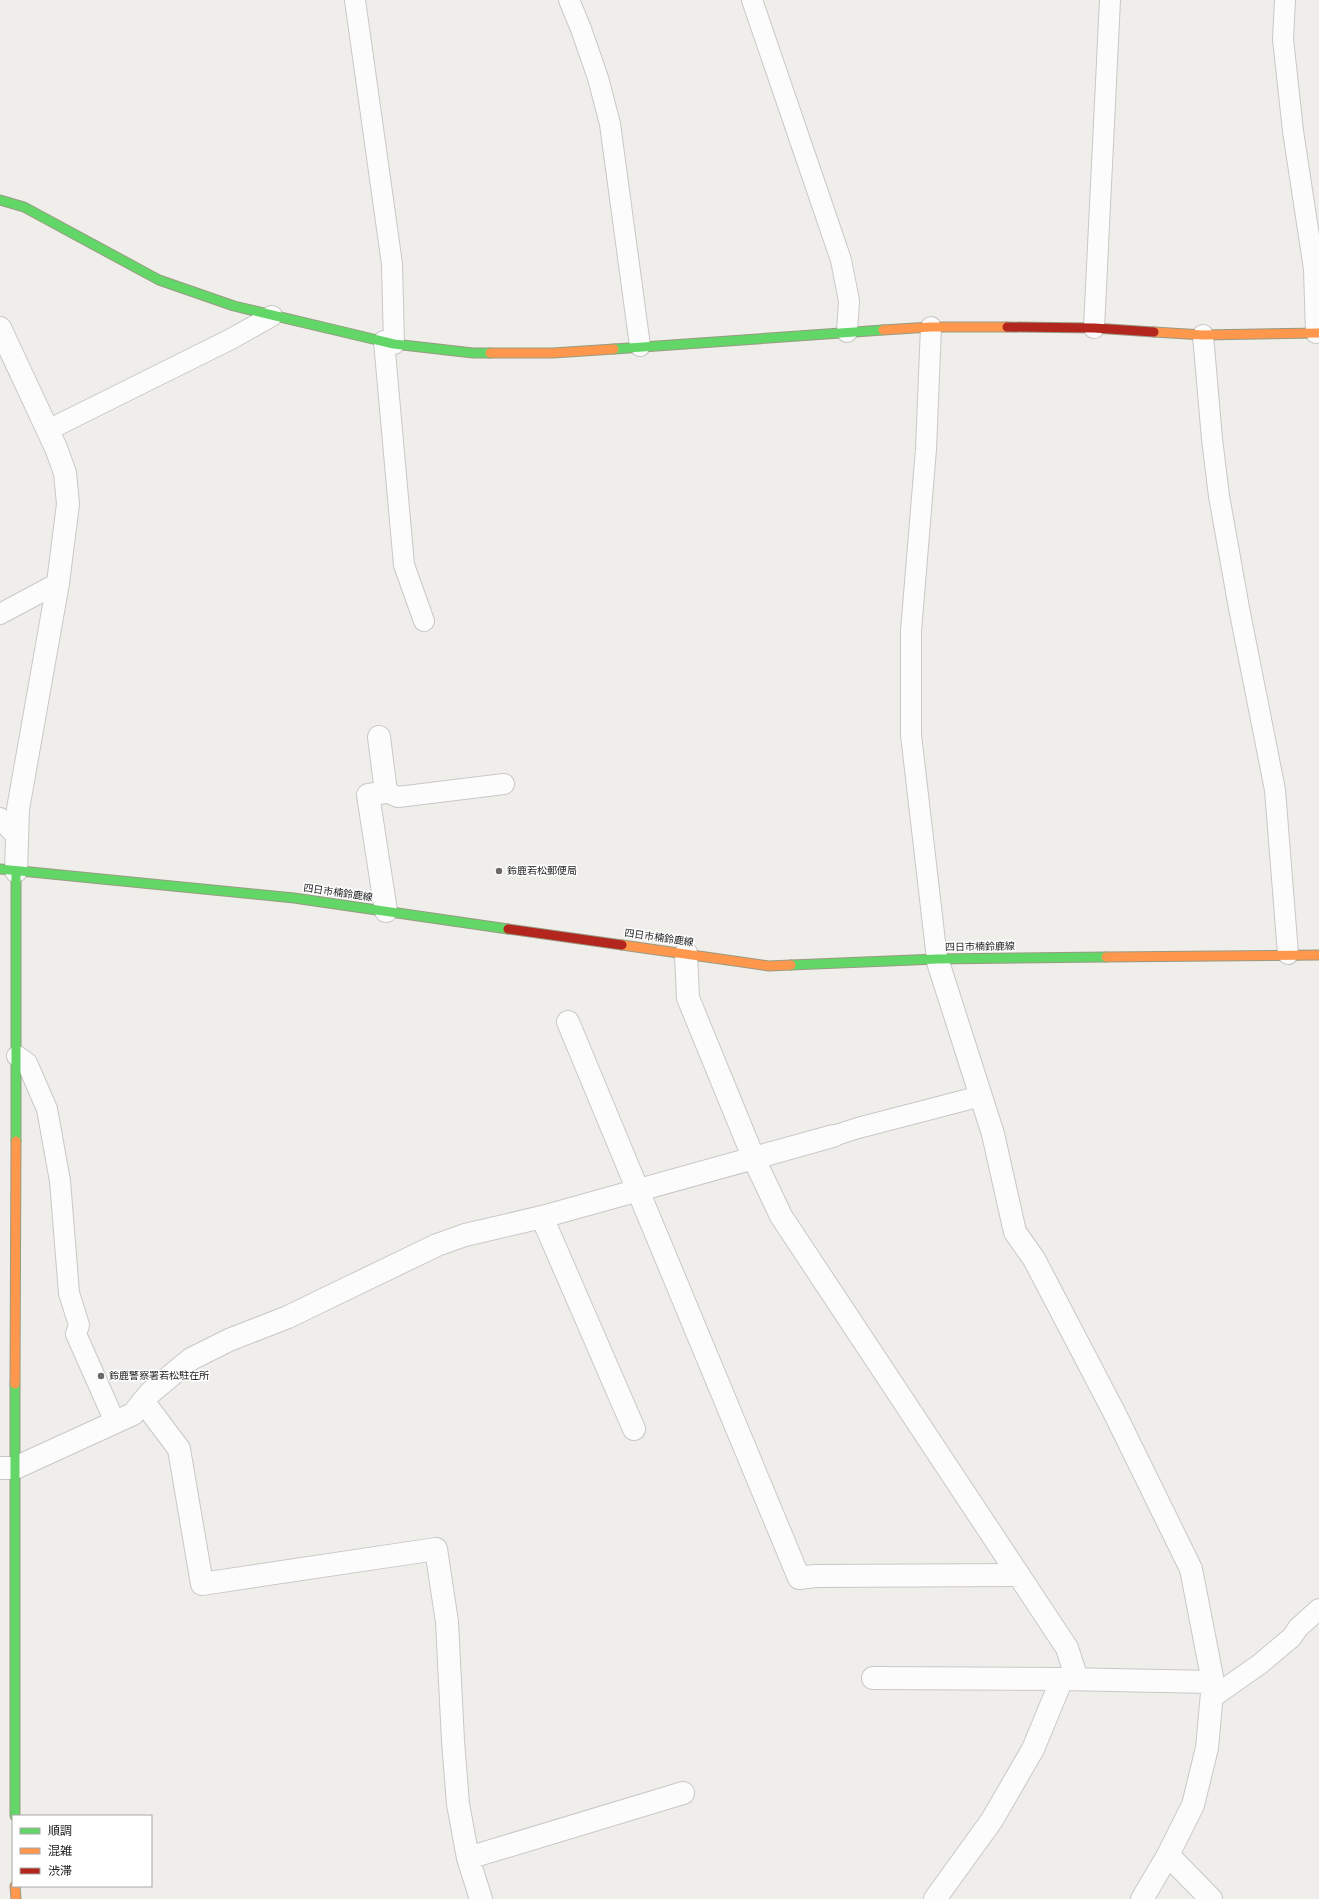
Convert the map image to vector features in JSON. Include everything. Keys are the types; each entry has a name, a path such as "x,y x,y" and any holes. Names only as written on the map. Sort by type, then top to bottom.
{"main road":[{"path":"0,200 24,207 159,280 234,306 272,316 431,350 473,353 553,353 847,332 931,328 1094,328 1203,335 1318,333"},
{"path":"8,870 17,1056 7,1468 15,1815"},
{"name":"四日市楠鈴鹿線","path":"8,870 294,898 769,966 937,959 1288,954 1319,955"},
{"path":"15,1887 16,1899"}],"street":[{"path":"0,328 48,430 65,473 68,504 58,583 18,809 18,838 8,870"},
{"path":"379,737 386,792 368,795 386,911"},
{"path":"686,953 688,998 754,1159 780,1216 1067,1648 1070,1679 1033,1749 992,1820 935,1899"},
{"path":"937,959 993,1134 1015,1232 1034,1259 1092,1370 1191,1569 1213,1690 1207,1748 1193,1805 1168,1855 1142,1899"},
{"path":"568,1022 798,1578 815,1576 1019,1574"},
{"path":"7,1468 133,1414 143,1401 191,1359 229,1340 288,1317 437,1245 465,1235 542,1217 833,1136"},
{"path":"542,1217 634,1429"},
{"path":"143,1401 180,1449 202,1584 436,1549 447,1622 458,1804 468,1858 481,1899"},
{"path":"873,1678 1070,1679 1213,1690"},
{"path":"468,1858 683,1793"},
{"path":"1168,1855 1211,1899"}],"lane":[{"path":"355,0 392,264 389,342 404,565 424,620"},
{"path":"569,0 598,78 610,124 640,346"},
{"path":"752,0 841,260 849,301 847,332"},
{"path":"1094,328 1110,0"},
{"path":"1286,0 1283,39 1293,132 1314,269 1318,333"},
{"path":"48,430 231,339 272,316"},
{"path":"931,328 926,449 911,631 911,735 937,959"},
{"path":"1203,335 1212,440 1219,496 1275,790 1288,954"},
{"path":"0,614 58,583"},
{"path":"386,792 398,797 504,784"},
{"path":"0,818 18,838"},
{"path":"17,1056 27,1063 47,1109 60,1181 69,1293 79,1325 76,1334 115,1422"},
{"path":"833,1136 858,1128 981,1096"},
{"path":"1213,1690 1260,1664 1319,1609"}],"traffic: fast":[{"path":"0,200 24,207 159,280 234,306 394,344 473,353 490,353"},
{"path":"614,349 883,330"},
{"path":"0,869 294,898 508,929"},
{"path":"16,871 16,1141"},
{"path":"791,965 937,959 1106,957"},
{"path":"15,1384 15,1815"}],"traffic: slow":[{"path":"883,330 931,327 1007,327"},
{"path":"1154,332 1203,335 1319,333"},
{"path":"490,353 553,353 614,349"},
{"path":"622,945 769,966 791,965"},
{"path":"1106,957 1319,955"},
{"path":"15,1384 16,1141"},
{"path":"15,1887 16,1899"}],"traffic: jam":[{"path":"1007,327 1094,328 1154,332"},
{"path":"508,929 622,945"}],"place":[{"name":"鈴鹿若松郵便局","path":"499,871"},
{"name":"鈴鹿警察署若松駐在所","path":"101,1376"}]}
